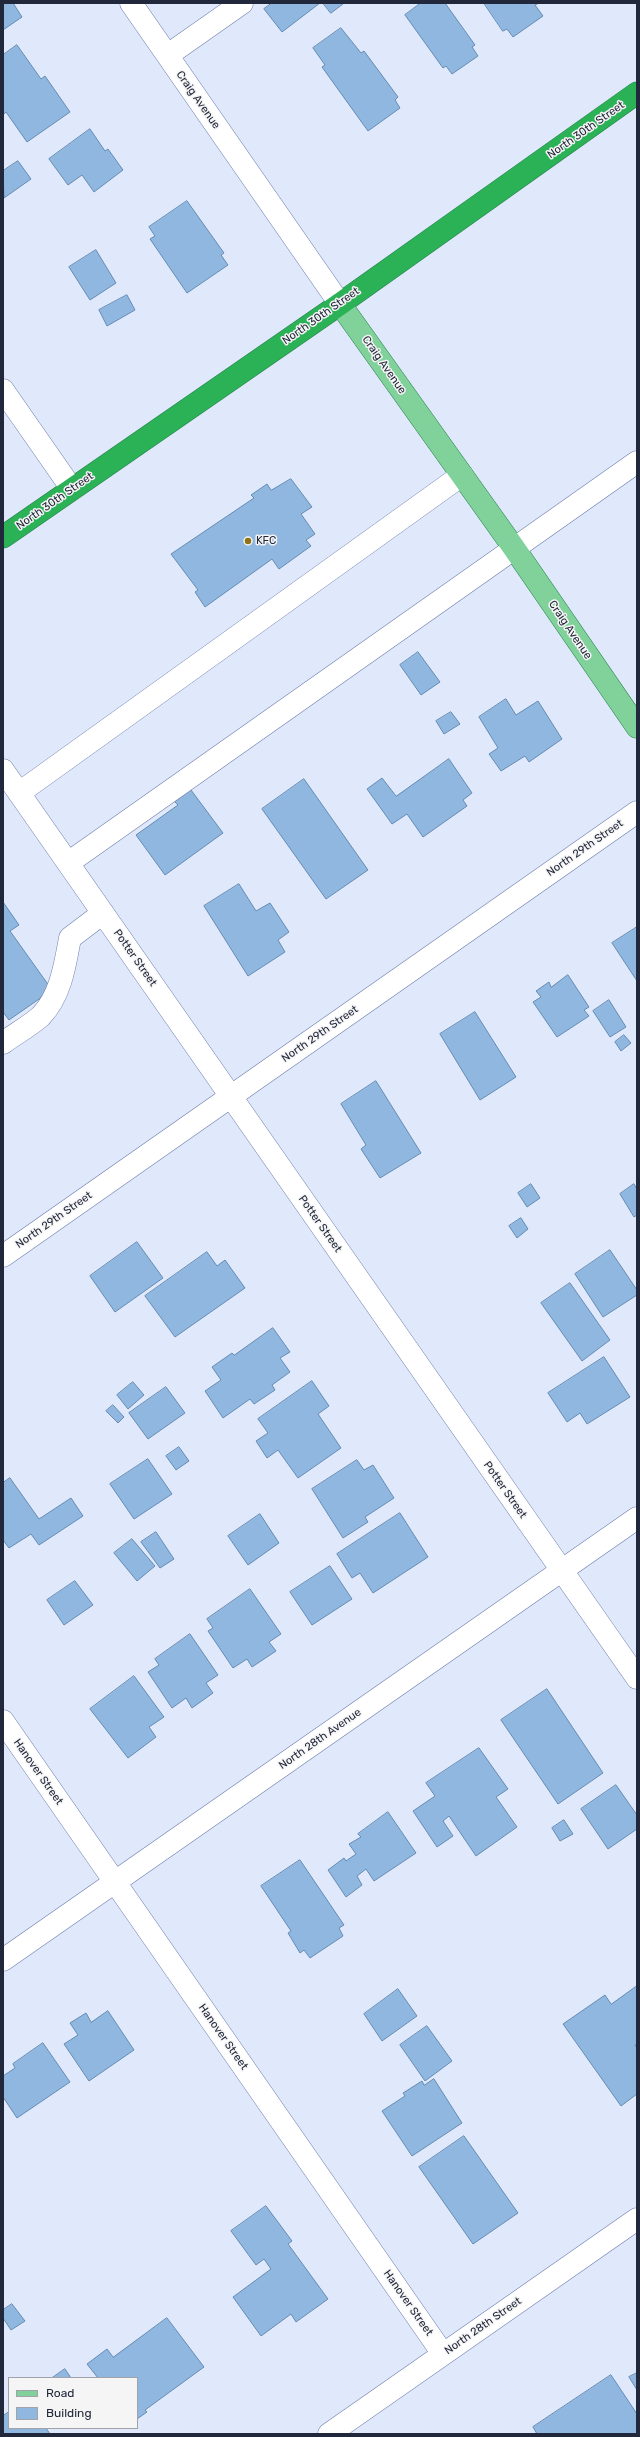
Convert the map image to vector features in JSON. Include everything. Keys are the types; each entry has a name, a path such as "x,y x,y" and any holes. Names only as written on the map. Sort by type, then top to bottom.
{"highway":[{"name":"North 30th Street","path":"3,537 340,304 637,93"}],"main road":[{"name":"Craig Avenue","path":"340,304 514,548 637,728"}],"street":[{"name":"Craig Avenue","path":"132,3 340,304"},
{"path":"168,55 242,3"},
{"path":"3,390 72,490"},
{"path":"68,863 637,462"},
{"path":"19,793 462,475"},
{"name":"Potter Street","path":"3,770 637,1678"},
{"name":"North 29th Street","path":"3,1256 637,812"},
{"path":"3,1043 40,1016 52,1002 59,988 70,938 103,913"},
{"name":"North 28th Avenue","path":"3,1960 637,1518"},
{"name":"Hanover Street","path":"3,1721 443,2354"},
{"name":"North 28th Street","path":"329,2434 637,2219"}],"building":[{"path":"3,3 13,3 22,17 3,30"},
{"path":"272,3 320,3 282,32 264,9"},
{"path":"323,3 342,3 343,4 331,13"},
{"path":"421,3 445,3 475,45 472,47 478,56 452,74 446,66 443,68 405,15"},
{"path":"484,3 539,3 535,5 543,16 513,37 507,29 503,31"},
{"path":"341,28 361,53 364,51 398,97 395,100 400,108 368,131 322,67 325,65 313,48"},
{"path":"17,45 41,79 45,76 70,112 27,142 6,112 3,115 3,55"},
{"path":"90,129 105,151 108,149 123,170 94,192 82,175 68,185 49,159"},
{"path":"18,161 31,179 4,198 3,171"},
{"path":"187,201 224,253 221,255 228,265 187,293 150,239 155,236 149,227"},
{"path":"96,250 116,283 90,300 69,267"},
{"path":"127,295 135,310 107,326 99,310"},
{"path":"291,479 312,507 301,514 315,534 306,540 311,546 279,569 272,559 205,607 195,592 198,590 171,554 254,498 251,495 267,484 271,490"},
{"path":"418,652 440,682 421,695 400,665"},
{"path":"506,699 516,715 538,701 562,739 529,762 525,756 501,771 489,754 498,748 479,717"},
{"path":"451,712 460,724 444,734 436,721"},
{"path":"449,759 472,793 463,800 467,806 423,837 407,814 392,824 367,789 382,778 396,796"},
{"path":"304,779 368,870 326,899 262,809"},
{"path":"191,790 223,833 165,875 136,835 178,805 175,802"},
{"path":"239,884 256,911 270,903 289,932 278,940 285,952 248,976 204,906"},
{"path":"3,902 19,925 10,931 52,990 9,1020 3,1012"},
{"path":"637,927 637,981 612,943"},
{"path":"568,975 589,1007 584,1010 589,1016 557,1037 533,1002 541,997 536,991 549,982 551,987"},
{"path":"609,1000 626,1027 610,1037 593,1011"},
{"path":"475,1012 516,1077 480,1100 440,1034"},
{"path":"624,1035 631,1043 621,1051 615,1042"},
{"path":"376,1081 421,1153 380,1178 361,1149 366,1145 341,1104"},
{"path":"531,1184 540,1198 527,1207 518,1193"},
{"path":"634,1184 637,1189 637,1215 634,1217 620,1194"},
{"path":"521,1218 528,1229 517,1238 509,1226"},
{"path":"137,1242 163,1278 115,1312 90,1276"},
{"path":"610,1250 637,1290 637,1295 603,1317 575,1274"},
{"path":"207,1252 217,1266 225,1260 245,1288 175,1337 145,1296"},
{"path":"570,1283 610,1340 582,1361 541,1303"},
{"path":"273,1328 290,1352 280,1358 290,1372 272,1385 275,1390 254,1404 250,1399 223,1418 205,1391 221,1380 212,1367 232,1353 234,1355"},
{"path":"604,1357 630,1397 587,1424 580,1413 567,1422 548,1393"},
{"path":"312,1381 329,1406 318,1414 341,1448 298,1478 278,1450 267,1458 256,1441 268,1433 258,1419"},
{"path":"133,1382 144,1395 128,1409 117,1395"},
{"path":"166,1387 185,1413 148,1439 129,1413"},
{"path":"113,1405 124,1417 118,1423 106,1411"},
{"path":"179,1447 189,1461 176,1470 166,1456"},
{"path":"148,1459 172,1494 134,1519 110,1484"},
{"path":"357,1460 364,1470 373,1465 394,1498 365,1517 368,1522 343,1538 312,1489"},
{"path":"10,1478 39,1519 71,1498 83,1516 39,1545 31,1534 9,1548 3,1540 3,1483"},
{"path":"400,1513 428,1557 373,1593 360,1573 352,1578 337,1554"},
{"path":"260,1514 279,1543 248,1565 228,1536"},
{"path":"156,1532 174,1559 160,1568 141,1542"},
{"path":"132,1539 155,1566 137,1581 114,1553"},
{"path":"330,1566 352,1599 312,1625 290,1592"},
{"path":"75,1581 93,1605 64,1625 47,1600"},
{"path":"250,1589 281,1634 269,1642 276,1651 252,1667 247,1659 233,1668 208,1631 213,1628 207,1619"},
{"path":"190,1634 218,1675 206,1683 213,1693 192,1708 186,1698 172,1708 148,1672 159,1665 155,1659"},
{"path":"134,1676 164,1717 149,1727 156,1737 128,1758 90,1709"},
{"path":"547,1689 603,1773 558,1804 501,1720"},
{"path":"479,1748 508,1789 496,1797 517,1827 476,1856 449,1816 443,1821 453,1836 437,1847 413,1811 435,1796 426,1783"},
{"path":"616,1785 637,1815 637,1829 608,1849 581,1809"},
{"path":"388,1812 416,1853 374,1881 366,1869 357,1876 362,1885 346,1897 328,1870 344,1858 346,1861 356,1854 349,1844 361,1837 358,1834"},
{"path":"564,1820 573,1834 560,1841 552,1828"},
{"path":"300,1860 344,1925 339,1928 343,1936 310,1958 304,1950 300,1953 288,1933 291,1931 261,1886"},
{"path":"637,1986 637,2044 635,2045 637,2048 637,2094 621,2106 563,2024 605,1995 611,2004"},
{"path":"398,1989 417,2016 382,2041 364,2014"},
{"path":"108,2011 134,2050 89,2081 64,2044 78,2035 70,2023 86,2013 91,2022"},
{"path":"427,2026 452,2061 425,2081 400,2045"},
{"path":"43,2043 70,2082 17,2118 3,2097 3,2076 15,2068 13,2064"},
{"path":"434,2079 462,2123 412,2156 382,2111 405,2096 403,2093 422,2081 424,2085"},
{"path":"464,2136 518,2213 473,2244 419,2167"},
{"path":"266,2206 292,2241 288,2244 328,2299 296,2322 291,2314 261,2336 233,2297 271,2269 264,2259 256,2265 231,2231"},
{"path":"12,2304 25,2321 11,2330 3,2318 3,2310"},
{"path":"167,2318 204,2367 145,2410 147,2412 138,2418 138,2377 97,2377 87,2364 107,2349 113,2357"},
{"path":"65,2369 70,2377 53,2377"},
{"path":"637,2373 637,2390 629,2377"},
{"path":"611,2375 637,2414 637,2434 537,2434 533,2427"},
{"path":"8,2413 8,2429 47,2429 50,2434 3,2434 3,2416"}],"place":[{"name":"KFC","path":"248,541"}]}
